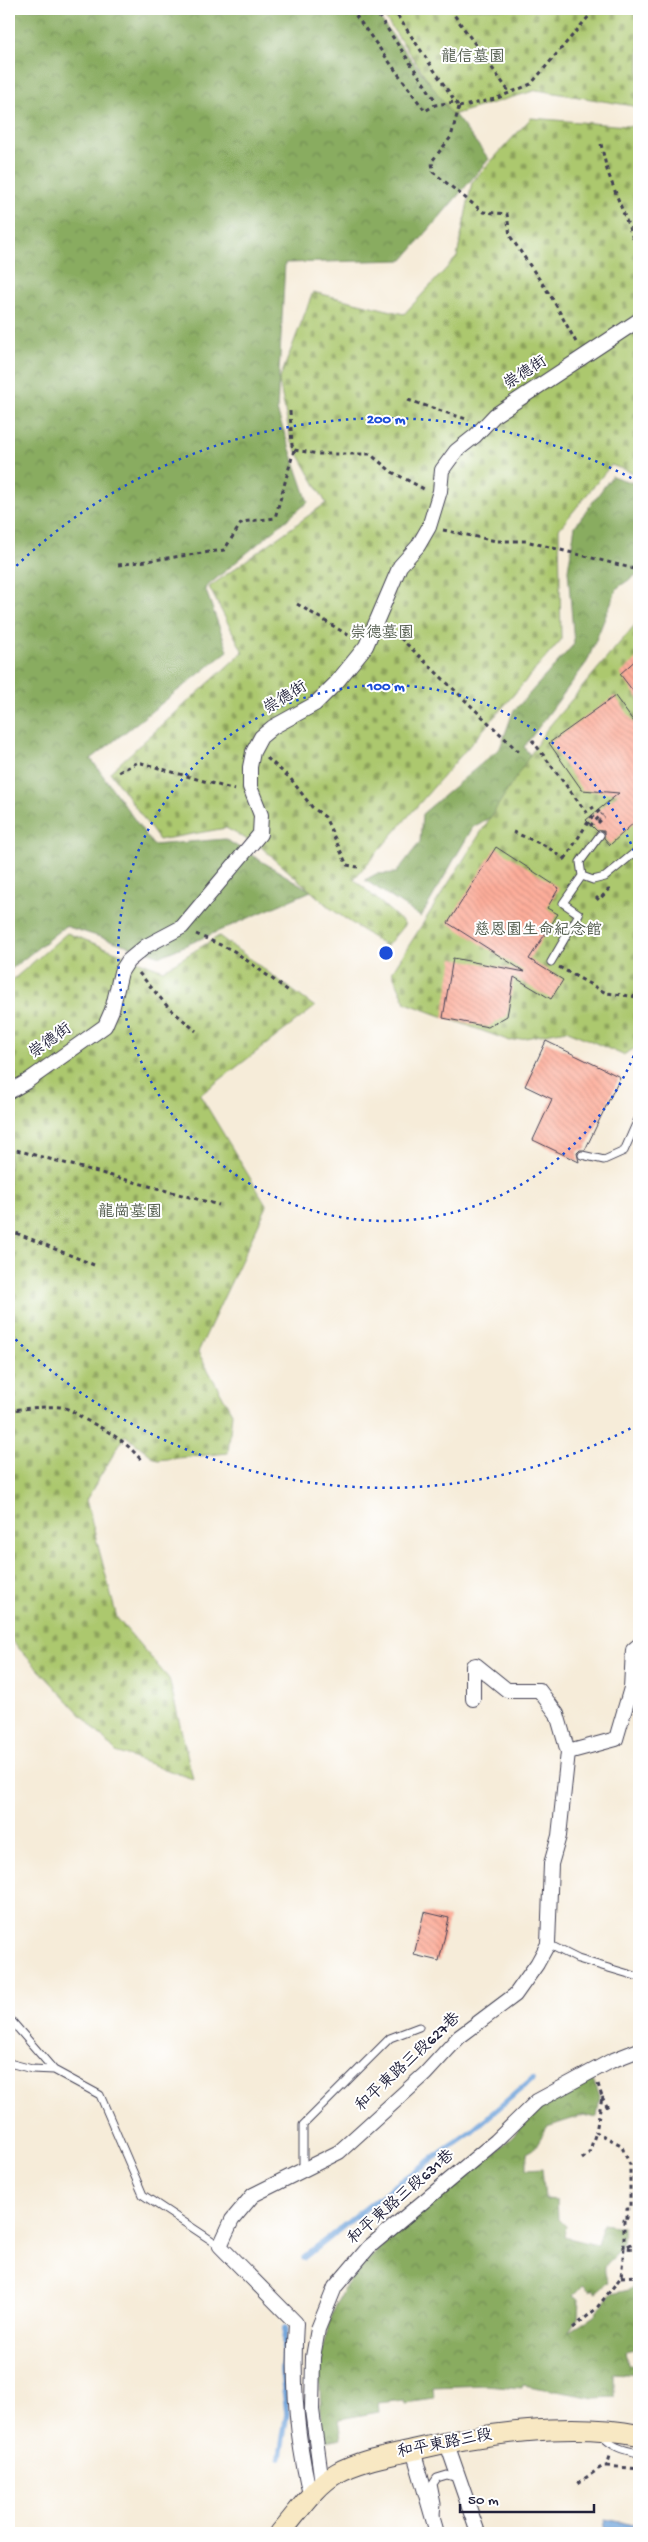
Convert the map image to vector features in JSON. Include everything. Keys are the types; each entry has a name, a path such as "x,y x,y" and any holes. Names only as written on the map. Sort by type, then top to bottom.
{"main road":[{"name":"和平東路三段","path":"280,2533 316,2491 356,2465 446,2441 515,2432 598,2431 639,2436"}],"street":[{"name":"崇德街","path":"9,1092 105,1026 112,1010 121,972 128,961 146,946 182,927 260,834 261,815 250,787 250,767 253,752 261,737 273,726 315,704 336,683 366,646 400,566 418,546 429,527 440,492 442,470 456,451 495,415 639,320"},
{"path":"568,1752 616,1738 631,1688 633,1650 639,1644"},
{"path":"472,1699 473,1666 476,1665 507,1690 539,1690 557,1714 568,1752 559,1836 552,1864 548,1944"},
{"name":"和平東路三段627巷","path":"220,2246 232,2220 253,2196 339,2152 425,2074 459,2037 515,1995 548,1944"},
{"name":"和平東路三段631巷","path":"316,2491 312,2410 313,2357 318,2329 335,2287 369,2247 496,2141 537,2101 611,2061 639,2050"},
{"path":"220,2246 296,2323 293,2382 297,2428 316,2491"},
{"path":"446,2441 478,2533"},
{"path":"413,2450 436,2530"}],"lane":[{"path":"551,962 579,914 563,903 582,876 580,862 600,835"},
{"path":"582,876 593,880 605,876 639,849"},
{"path":"582,1155 604,1160 624,1150 639,1117"},
{"path":"548,1944 578,1959 639,1977"},
{"path":"9,2018 54,2070 100,2095 143,2195 220,2246"},
{"path":"303,2169 303,2125 390,2038 419,2028"},
{"path":"9,2063 32,2069 54,2070"},
{"path":"598,2431 610,2445 620,2450 639,2453"},
{"path":"436,2530 437,2504 434,2484 437,2478 447,2475 454,2476 460,2480"}],"path":[{"path":"351,9 425,111 435,105 455,102"},
{"path":"374,9 436,100"},
{"path":"393,9 458,107 451,137 432,161 433,172 483,212 507,214 510,236 552,298 585,357"},
{"path":"450,9 510,93"},
{"path":"458,107 495,99 531,84 594,9"},
{"path":"601,144 607,170 639,254"},
{"path":"408,400 484,424"},
{"path":"118,565 224,550 242,522 275,518 294,450 290,411"},
{"path":"294,450 319,454 370,454 392,472 425,489 440,492"},
{"path":"445,531 496,541 526,542 631,568 639,572"},
{"path":"297,604 366,646"},
{"path":"379,618 520,753"},
{"path":"532,740 586,812 594,807"},
{"path":"253,752 263,756 290,778 312,807 324,817 347,865 358,867"},
{"path":"119,772 138,762 236,791 250,787"},
{"path":"565,859 590,819 600,810"},
{"path":"513,832 544,845 572,864"},
{"path":"596,897 599,900 608,890 612,890"},
{"path":"182,927 234,951 290,992"},
{"path":"128,961 168,1007 196,1032"},
{"path":"551,962 606,993 639,997"},
{"path":"9,1148 219,1205"},
{"path":"9,1230 94,1265"},
{"path":"9,1410 61,1407 76,1412 86,1420 114,1435 133,1450 141,1460"},
{"path":"593,2072 609,2110"},
{"path":"582,2159 589,2153 596,2132 602,2097"},
{"path":"573,2328 596,2310 621,2277 624,2220 627,2220 627,2209 630,2209 630,2165 621,2145 596,2132"},
{"path":"624,2248 639,2240"},
{"path":"624,2248 639,2249"},
{"path":"621,2277 639,2276"},
{"path":"607,2466 611,2454"},
{"path":"578,2483 603,2466 639,2469"}],"green space":[{"path":"9,9 372,9 489,159 403,260 285,263 277,411 308,502 205,588 228,651 91,759 153,845 225,839 311,891 161,956 65,926 9,971"},
{"name":"龍信墓園","path":"379,9 639,9 639,107 537,90 452,115"},
{"name":"崇德墓園","path":"531,118 639,127 639,475 611,465 559,529 561,640 354,879 405,924 386,947 330,908 261,847 226,828 159,840 110,772 243,652 209,587 326,503 291,441 279,381 313,292 404,314 457,257 472,182"},
{"path":"612,476 639,485 639,573 617,588 587,662 524,747 569,808 500,812 473,827 421,917 365,880 376,874 396,873 420,842 422,814 500,748 513,712 574,644 568,570 575,526"},
{"name":"慈恩園生命紀念館","path":"639,620 639,1046 623,1055 566,1030 510,1041 406,1003 392,972 546,730"},
{"name":"龍崗墓園","path":"67,933 163,970 219,936 315,1007 200,1095 267,1206 198,1352 232,1413 228,1453 157,1460 125,1435 86,1500 117,1618 169,1679 193,1779 116,1752 9,1638 9,983"},
{"path":"593,2080 600,2096 597,2118 584,2115 547,2127 534,2149 527,2153 527,2169 542,2168 545,2199 557,2200 558,2218 566,2226 564,2237 597,2245 603,2224 623,2227 621,2248 607,2263 605,2269 608,2282 596,2292 592,2289 590,2291 583,2285 574,2295 579,2299 578,2318 568,2332 594,2315 611,2294 629,2290 639,2282 639,2332 635,2334 639,2348 625,2351 628,2365 639,2366 639,2375 614,2373 614,2397 595,2398 523,2385 522,2388 486,2385 433,2387 434,2399 406,2403 405,2400 378,2403 379,2412 339,2419 342,2438 322,2442 319,2360 332,2315 343,2289 365,2263 397,2232 453,2184 495,2154 540,2107"}],"water":[{"path":"606,2519 639,2526 639,2533 603,2533"}],"building":[{"path":"639,657 639,699 620,674"},
{"path":"615,696 639,729 639,818 610,845 604,838 604,831 597,831 586,820 619,793 582,790 549,743"},
{"path":"496,847 559,888 547,908 558,914 529,959 563,980 551,999 514,977 507,1016 488,1027 443,1018 453,958 525,972 448,923"},
{"path":"546,1041 620,1077 585,1150 580,1150 577,1153 579,1162 533,1140 552,1099 525,1086"},
{"path":"424,1912 449,1918 439,1961 414,1955"}],"waterway":[{"path":"303,2258 389,2190 473,2130 532,2079"},
{"path":"280,2457 287,2413 282,2372 285,2327"}]}
